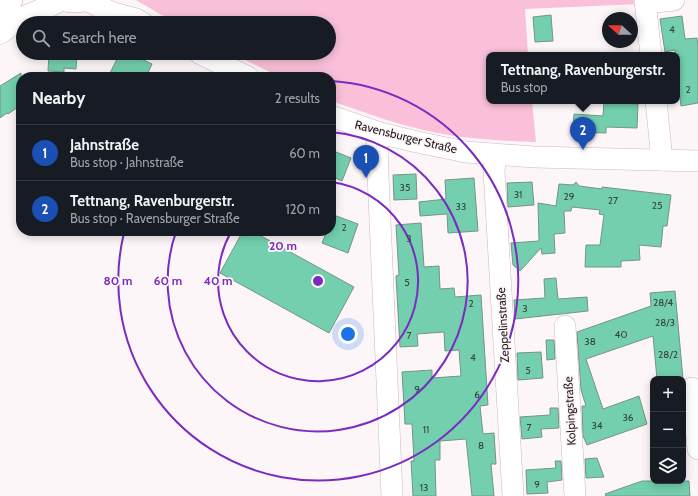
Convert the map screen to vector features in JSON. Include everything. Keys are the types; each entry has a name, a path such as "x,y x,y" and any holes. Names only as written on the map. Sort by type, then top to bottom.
{"main road":[{"path":"0,33 20,6 37,12 62,0 70,2 87,0"}],"street":[{"path":"87,0 113,13 123,16"},
{"path":"122,0 136,16"},
{"path":"651,52 645,2 674,0"},
{"path":"0,12 20,6"},
{"path":"213,60 238,72"},
{"path":"656,104 662,160"},
{"name":"Ravensburger Straße","path":"336,118 380,133 466,152 496,155 698,161"},
{"path":"380,133 377,153 392,496"},
{"name":"Zeppelinstraße","path":"496,155 494,171 513,496"},
{"name":"Kolpingstraße","path":"565,326 575,496"},
{"path":"692,388 698,449"}],"shaded area":[{"path":"136,0 639,0 640,4 525,9 528,52 486,52 486,104 532,104 536,142 462,137 437,133 397,123 336,103 336,72 270,72 245,60 336,60 336,16 163,16"}],"building":[{"path":"551,15 553,41 535,42 533,17"},
{"path":"682,16 685,39 697,38 698,103 681,106 680,52 675,52 675,50 665,52 660,19"},
{"path":"49,60 77,60 76,69 64,68 64,72 48,71"},
{"path":"116,60 144,60 152,64 148,72 110,72"},
{"path":"16,76 16,108 0,118 0,86"},
{"path":"604,104 638,104 637,128 606,127 606,133 573,132 574,114 603,116"},
{"path":"336,152 351,158 342,181 336,178"},
{"path":"416,174 417,199 394,200 393,175"},
{"path":"474,178 478,231 448,233 447,214 420,216 419,202 446,199 445,180"},
{"path":"532,182 534,205 508,207 507,183"},
{"path":"576,182 579,186 602,189 602,187 671,195 667,226 663,226 661,247 639,245 640,260 621,261 621,267 585,267 586,245 600,245 604,215 599,214 600,210 572,207 571,211 564,211 565,233 554,234 555,253 542,254 541,248 520,271 513,265 511,243 539,241 538,203 556,206 559,184 573,185"},
{"path":"336,216 358,224 348,253 322,243 325,236 336,236"},
{"path":"421,223 424,267 439,266 440,289 454,288 455,297 481,295 488,405 480,406 483,434 494,433 496,464 491,464 494,496 472,496 466,439 440,441 440,460 435,460 436,496 413,496 411,461 414,461 412,424 405,424 402,372 432,370 432,378 461,376 459,350 445,351 444,332 417,334 418,346 400,347 396,276 399,275 396,225"},
{"path":"240,236 261,236 354,287 329,333 220,273"},
{"path":"556,278 558,299 587,297 588,311 515,319 514,300 545,298 544,279"},
{"path":"675,291 683,376 657,376 653,336 586,359 603,409 639,396 647,424 587,445 583,436 582,406 586,406 581,390 577,332 651,306 650,293"},
{"path":"546,340 554,340 555,359 547,360"},
{"path":"541,352 543,378 518,380 517,353"},
{"path":"550,408 558,408 559,428 541,429 542,437 522,439 520,417 550,415"},
{"path":"597,458 604,477 586,478 585,459"},
{"path":"555,461 561,461 562,480 547,482 548,493 527,494 526,470 556,468"},
{"path":"642,481 650,481 650,484 686,484 686,481 689,481 690,496 606,496 605,494"}],"place":[{"name":"Tettnang, Ravenburgerstr.","path":"583,150"},
{"name":"Jahnstraße","path":"366,178"}]}
